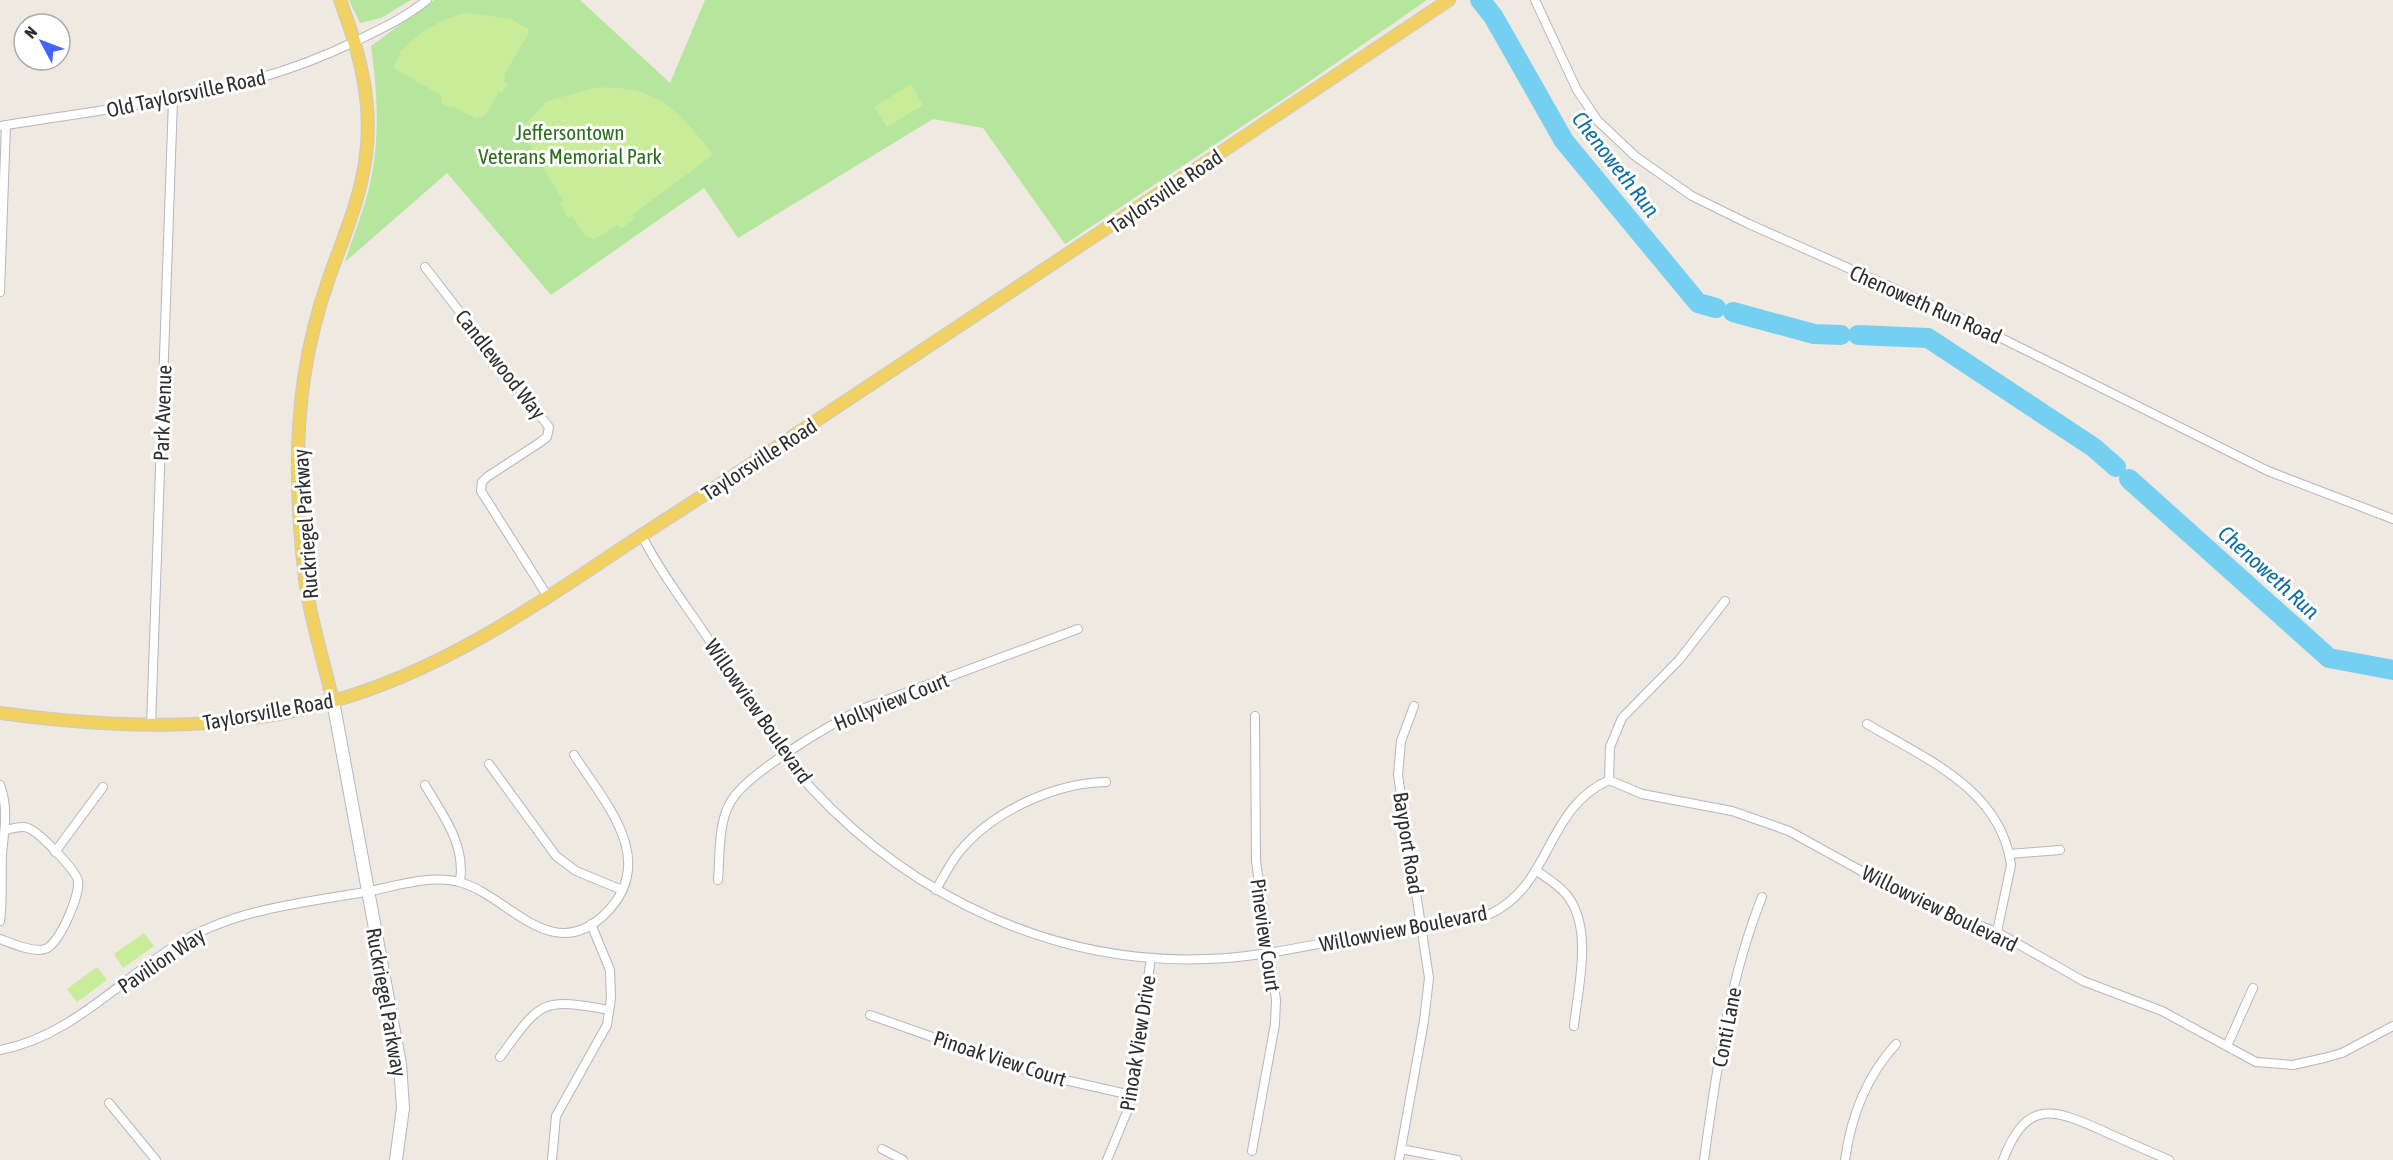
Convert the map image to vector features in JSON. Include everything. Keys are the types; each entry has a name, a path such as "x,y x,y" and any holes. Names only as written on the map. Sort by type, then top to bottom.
{"main road":[{"name":"Ruckriegel Parkway","path":"340,0 356,41 364,84 368,117 366,155 359,192 315,323 304,377 298,432 298,486 307,588 333,701 402,1080 401,1137 396,1160"},
{"name":"Taylorsville Road","path":"0,713 113,725 151,726 245,720 333,701 430,664 474,642 642,536 1091,240 1449,0"}],"street":[{"name":"Old Taylorsville Road","path":"3,125 173,100 257,81 395,23 427,0"},
{"name":"Chenoweth Run Road","path":"1535,0 1577,90 1598,121 1635,156 1692,196 1749,224 1963,319 2268,471 2393,519"},
{"name":"Park Avenue","path":"151,726 173,100"},
{"path":"0,292 3,125"},
{"name":"Candlewood Way","path":"425,267 549,427 547,437 487,477 481,485 483,497 548,597"},
{"name":"Willowview Boulevard","path":"642,536 786,756 844,821 879,852 936,890 981,914 1042,937 1079,947 1151,958 1208,959 1270,952 1476,917 1501,909 1514,899 1537,871 1565,815 1587,792 1609,780 1641,794 1732,811 1789,831 1923,905 1997,933 2083,981 2162,1011 2256,1062 2293,1065 2342,1053 2393,1026"},
{"path":"1609,780 1610,747 1622,718 1679,660 1725,601"},
{"name":"Hollyview Court","path":"718,880 724,821 729,803 745,784 827,726 862,709 1078,629"},
{"name":"Bayport Road","path":"1399,1160 1429,978 1398,775 1401,741 1414,706"},
{"name":"Pineview Court","path":"1252,1151 1275,1024 1276,1000 1256,861 1255,716"},
{"path":"1867,724 1965,783 1985,806 2009,854 2009,883 1997,933"},
{"path":"425,785 458,843 461,856 460,882 489,894 530,925 560,932 591,924 605,914 622,890 628,874 628,844 614,815 574,755"},
{"path":"489,764 556,856 576,871 622,890"},
{"path":"936,890 960,851 992,822 1018,806 1074,785 1106,782"},
{"path":"0,785 7,817 1,871 0,921"},
{"path":"56,852 103,787"},
{"path":"0,939 39,950 53,944 63,929 78,881 75,872 28,828 5,830"},
{"path":"2009,854 2060,850"},
{"path":"1537,871 1568,896 1580,924 1581,947 1574,1026"},
{"name":"Pavilion Way","path":"0,1050 29,1041 76,1018 178,944 213,926 251,912 436,880 460,882"},
{"name":"Conti Lane","path":"1704,1160 1712,1098 1737,971 1762,897"},
{"path":"552,1160 556,1116 567,1092 602,1036 609,1010 610,970 591,924"},
{"name":"Pinoak View Drive","path":"1107,1160 1125,1121 1131,1095 1151,958"},
{"path":"2226,1046 2253,988"},
{"path":"500,1057 532,1014 545,1005 565,1003 609,1010"},
{"name":"Pinoak View Court","path":"870,1016 1034,1073 1131,1095"},
{"path":"1845,1160 1854,1121 1864,1093 1877,1064 1896,1044"},
{"path":"109,1103 156,1160"},
{"path":"2003,1160 2011,1140 2021,1126 2036,1116 2059,1113 2169,1160"},
{"path":"882,1149 903,1160"},
{"path":"1401,1149 1457,1160"}],"green space":[{"path":"349,0 411,0 381,18 360,23"},
{"name":"Jeffersontown Veterans Memorial Park","path":"434,0 580,0 670,83 705,0 1427,0 1294,92 1065,244 983,128 933,119 738,238 704,188 551,295 447,173 345,262 367,196 376,142 377,110 371,46"},
{"path":"467,13 511,19 528,29 529,33 505,73 504,82 507,84 502,93 499,92 485,115 477,119 441,103 442,96 395,69 394,65 401,54 399,53 422,33 447,19"},
{"path":"911,84 923,105 887,127 874,107"},
{"path":"594,88 634,90 650,95 676,113 713,155 632,215 634,219 621,229 618,225 595,239 586,237 572,216 568,218 560,204 563,201 521,129 547,101"},
{"path":"144,933 154,946 123,968 114,954"},
{"path":"97,967 107,980 77,1002 67,989"}],"waterway":[{"name":"Chenoweth Run","path":"1480,0 1493,16 1564,141 1698,303 1716,308"},
{"name":"Chenoweth Run","path":"1733,312 1814,334 1841,335"},
{"name":"Chenoweth Run","path":"1858,335 1928,338 2093,447 2116,467"},
{"name":"Chenoweth Run","path":"2129,479 2329,658 2393,670"}]}
